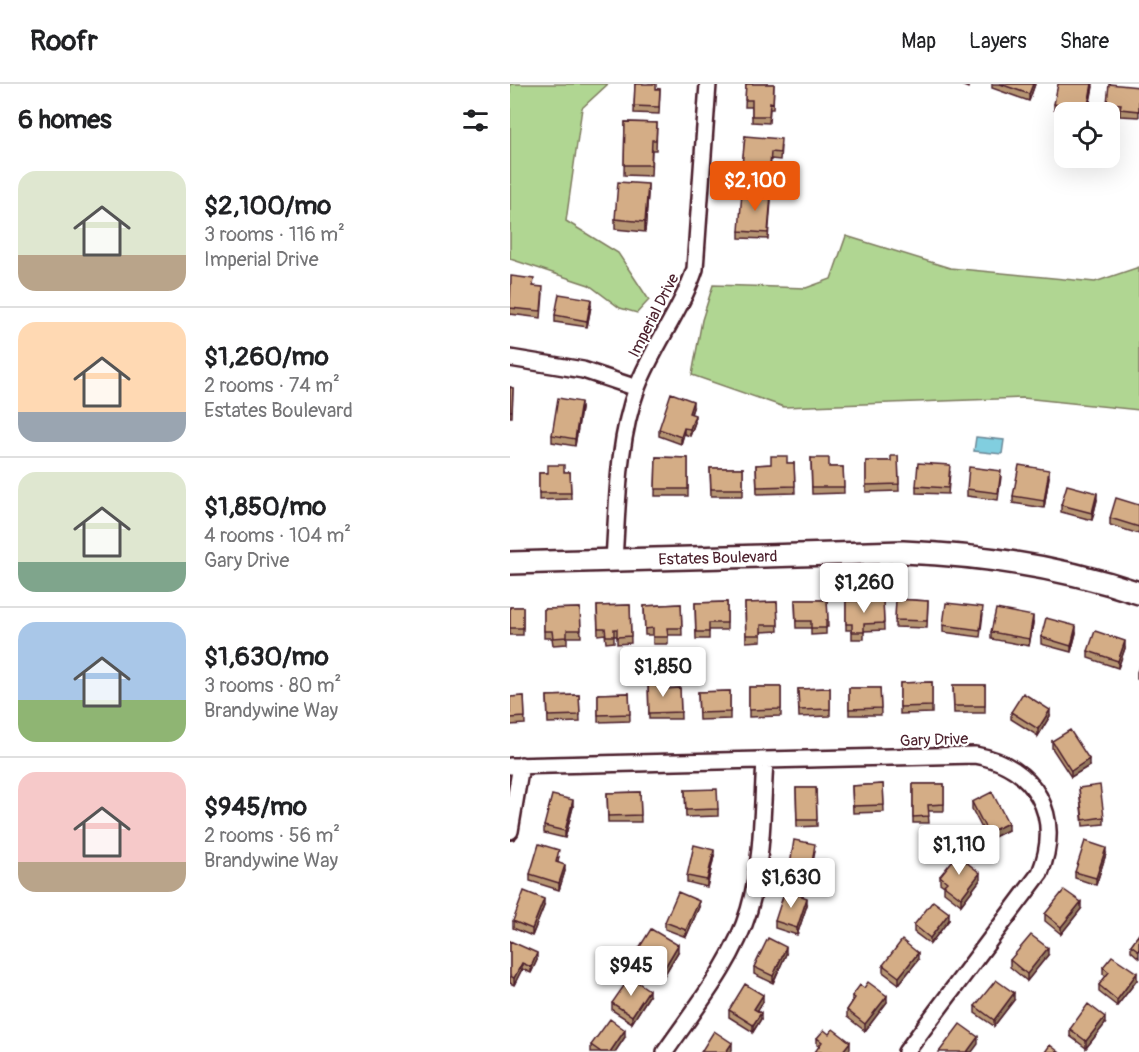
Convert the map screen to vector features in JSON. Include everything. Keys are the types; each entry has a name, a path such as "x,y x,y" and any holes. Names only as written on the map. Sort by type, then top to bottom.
{"street":[{"name":"Imperial Drive","path":"614,560 620,460 627,423 637,388 650,357 689,288 695,269 708,84"},
{"path":"510,358 583,370 637,388"},
{"name":"Estates Boulevard","path":"510,563 903,552 955,554 1019,562 1070,573 1139,593"},
{"name":"Gary Drive","path":"515,766 975,755 992,758 1015,770 1034,788 1043,804 1049,838 1046,858 1040,873 906,1052"},
{"path":"665,1052 722,969 737,941 748,911 756,881 760,849 765,760"},
{"path":"510,831 515,766"}],"green space":[{"path":"510,84 608,84 582,108 566,221 618,253 649,300 637,313 620,308 589,285 510,259"},
{"path":"846,236 950,268 1095,282 1139,267 1139,410 1023,398 784,407 692,375 702,320 713,285 806,288 831,279"}],"water":[{"path":"976,437 1004,440 1002,454 974,451"}],"building":[{"path":"635,84 656,84 656,89 660,89 659,107 634,106"},
{"path":"746,84 774,84 773,103 770,102 769,116 752,116 752,100 745,100"},
{"path":"1000,84 1033,84 1029,94"},
{"path":"1058,84 1092,84 1089,102 1054,102"},
{"path":"1109,84 1139,87 1139,111 1120,109 1120,102 1107,102"},
{"path":"625,122 657,123 656,140 652,140 651,165 624,165"},
{"path":"745,136 781,139 780,153 771,152 769,179 741,176"},
{"path":"618,182 648,184 645,222 615,219"},
{"path":"742,192 771,194 768,233 739,231"},
{"path":"511,276 534,279 533,286 543,287 541,311 510,308"},
{"path":"559,294 591,299 587,321 555,315"},
{"path":"510,387 513,388 512,411 510,411"},
{"path":"671,393 693,401 689,413 695,415 690,429 684,428 681,437 659,429"},
{"path":"558,398 581,402 575,439 552,435"},
{"path":"771,456 787,456 787,463 794,463 795,486 757,487 756,465 771,464"},
{"path":"891,456 898,456 899,484 866,485 866,461 891,461"},
{"path":"656,457 688,458 688,489 655,489"},
{"path":"811,458 829,458 829,467 843,467 844,487 812,487"},
{"path":"918,463 950,465 948,488 916,486"},
{"path":"548,465 564,465 564,472 570,472 571,493 539,493 539,473 548,473"},
{"path":"1019,465 1049,470 1044,501 1013,496"},
{"path":"969,467 1001,471 998,493 967,489"},
{"path":"710,468 743,468 743,489 711,489"},
{"path":"1067,485 1097,493 1092,513 1061,505"},
{"path":"1116,498 1139,505 1139,527 1110,518"},
{"path":"896,599 928,601 927,621 895,620"},
{"path":"795,600 827,600 826,628 811,628 811,621 796,621"},
{"path":"883,600 884,623 864,624 864,632 852,632 852,624 846,624 846,601"},
{"path":"727,602 727,623 709,623 709,632 696,632 695,603"},
{"path":"777,602 778,625 761,625 761,635 746,635 745,603"},
{"path":"946,603 983,607 980,630 943,625"},
{"path":"681,604 682,628 667,628 668,637 653,637 653,628 645,629 644,606"},
{"path":"630,605 631,636 617,637 617,629 614,629 614,636 606,636 605,628 598,628 597,606"},
{"path":"510,607 523,607 523,628 510,628"},
{"path":"580,608 581,630 567,630 567,637 553,638 552,631 544,631 544,609"},
{"path":"996,609 1033,616 1029,639 991,632"},
{"path":"1046,618 1076,626 1071,646 1041,637"},
{"path":"1095,631 1125,641 1118,661 1088,651"},
{"path":"648,680 665,680 665,689 680,688 681,712 649,713"},
{"path":"932,682 932,706 900,707 900,683"},
{"path":"953,685 985,685 985,706 954,706"},
{"path":"749,687 781,687 781,709 749,710"},
{"path":"830,688 830,709 799,710 798,689"},
{"path":"849,688 880,688 881,708 849,709"},
{"path":"730,691 730,712 699,713 698,692"},
{"path":"629,693 630,714 598,715 598,694"},
{"path":"1023,693 1050,710 1038,729 1011,712"},
{"path":"579,695 580,715 548,716 547,696"},
{"path":"524,696 525,717 510,718 510,697"},
{"path":"1070,730 1089,759 1071,771 1052,741"},
{"path":"883,784 884,805 853,806 852,786"},
{"path":"913,784 944,784 944,804 928,805 929,816 913,817"},
{"path":"1100,785 1104,817 1083,820 1079,788"},
{"path":"796,788 816,788 817,820 797,820"},
{"path":"717,789 718,809 686,810 685,790"},
{"path":"640,792 641,815 608,816 607,793"},
{"path":"992,792 1008,823 988,833 972,802"},
{"path":"552,795 573,800 565,831 544,826"},
{"path":"794,840 815,844 812,863 824,865 821,878 789,872"},
{"path":"1085,841 1106,848 1096,878 1075,872"},
{"path":"539,844 559,850 556,862 565,865 559,883 530,874"},
{"path":"694,845 714,850 707,880 687,876"},
{"path":"957,855 980,873 961,898 944,885 947,882 940,876"},
{"path":"785,890 807,898 797,928 775,921"},
{"path":"1064,890 1081,902 1061,927 1045,914"},
{"path":"524,891 544,899 532,929 513,921"},
{"path":"678,892 699,901 686,930 665,922"},
{"path":"933,901 949,913 930,938 914,925"},
{"path":"651,929 678,945 662,972 634,956"},
{"path":"1139,934 1139,951 1131,945"},
{"path":"1031,935 1048,948 1027,974 1010,960"},
{"path":"768,938 786,947 773,976 754,967"},
{"path":"902,940 918,953 899,977 883,965"},
{"path":"510,941 537,953 531,967 522,963 514,978 510,976"},
{"path":"1112,956 1137,973 1117,1000 1099,985 1109,972 1103,967"},
{"path":"630,977 649,990 632,1016 612,1003"},
{"path":"996,980 1014,993 994,1020 975,1006"},
{"path":"868,982 887,996 865,1024 847,1010 855,998 852,996 860,985 864,988"},
{"path":"745,984 763,995 754,1009 761,1013 753,1025 729,1010"},
{"path":"1088,1004 1105,1017 1086,1041 1070,1029"},
{"path":"610,1019 625,1030 610,1052 601,1052 591,1045"},
{"path":"960,1024 978,1037 967,1052 939,1052"},
{"path":"833,1029 850,1042 842,1052 815,1052 822,1042 817,1038 824,1030 829,1034"},
{"path":"714,1031 732,1043 726,1052 701,1052"},
{"path":"1050,1045 1059,1052 1045,1052"}]}
